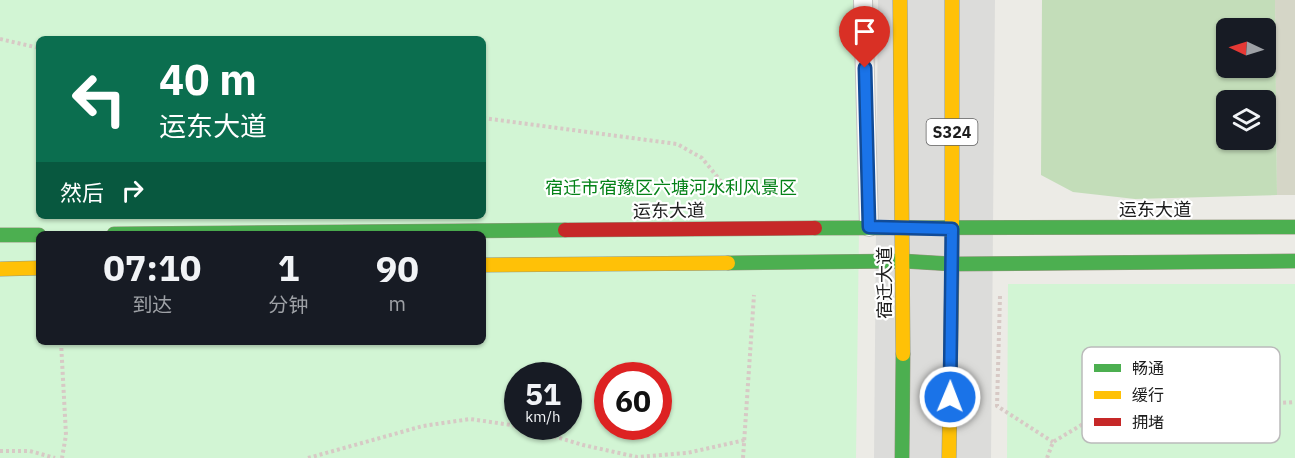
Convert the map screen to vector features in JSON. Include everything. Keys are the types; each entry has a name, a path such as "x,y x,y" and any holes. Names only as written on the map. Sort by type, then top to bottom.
{"main road":[{"name":"宿迁大道","path":"900,0 903,261 902,458"},
{"name":"S324","path":"949,458 952,0"},
{"name":"运东大道","path":"436,231 1295,226"},
{"path":"0,235 36,235"},
{"path":"486,265 903,261 952,264 1295,261"},
{"path":"0,269 36,268"}],"lane":[{"path":"863,0 869,227"}],"path":[{"path":"0,39 36,47"},
{"path":"486,118 676,144 702,158 759,228"},
{"path":"743,458 757,262"},
{"path":"1000,263 998,406 1053,442"},
{"path":"62,345 66,435 62,458"},
{"path":"1280,403 1295,402"},
{"path":"308,458 423,426 470,418 504,424"},
{"path":"1047,458 1053,442 1082,425"},
{"path":"564,440 637,458 687,453 745,440"},
{"path":"0,451 30,451 55,458"}],"shaded area":[{"path":"1275,0 1295,0 1295,195 1277,195"}],"green space":[{"name":"宿迁市宿豫区六塘河水利风景区","path":"0,0 862,0 856,458 0,458"},
{"path":"1042,0 1275,0 1275,18 1216,18 1216,78 1276,78 1276,90 1216,90 1216,150 1276,150 1276,98 1277,195 1135,199 1073,192 1041,175"},
{"path":"1008,284 1295,284 1295,458 1007,458"}],"pier":[{"path":"878,0 995,0 991,458 874,458"}],"traffic: fast":[{"path":"815,228 1295,227"},
{"path":"452,231 565,230"},
{"path":"0,235 36,235"},
{"path":"728,263 1295,261"},
{"path":"902,458 903,354"}],"traffic: slow":[{"path":"900,0 903,354"},
{"path":"949,458 952,0"},
{"path":"486,265 728,263"},
{"path":"0,269 36,268"}],"traffic: jam":[{"path":"565,230 815,228"}],"route":[{"path":"865,68 869,227 952,229 950,397"}]}
